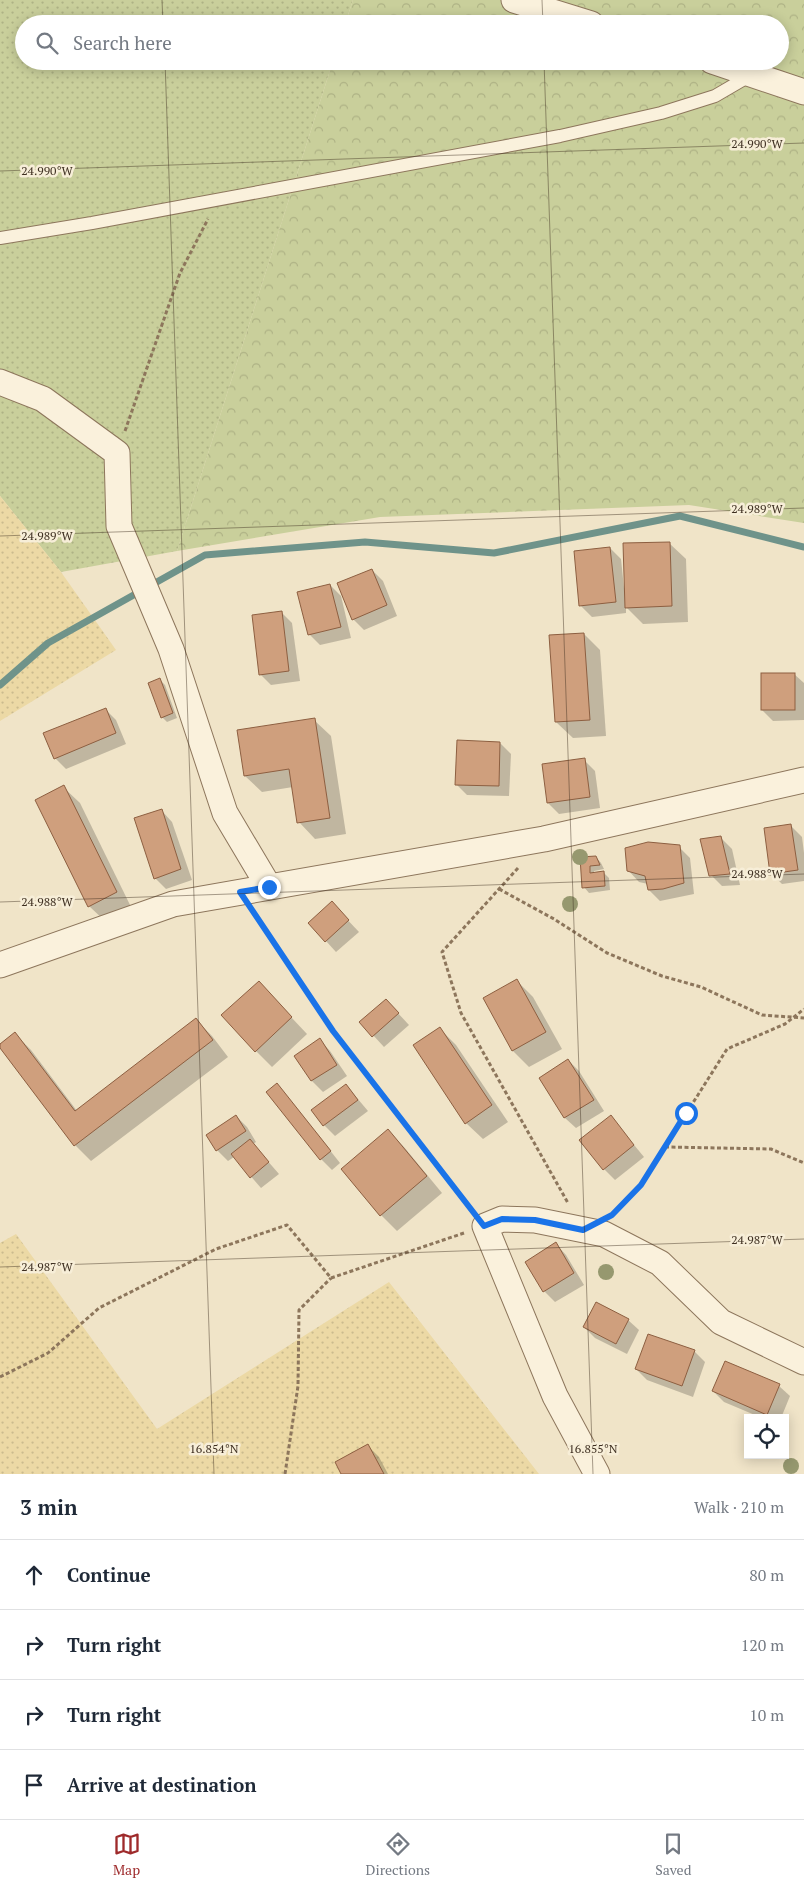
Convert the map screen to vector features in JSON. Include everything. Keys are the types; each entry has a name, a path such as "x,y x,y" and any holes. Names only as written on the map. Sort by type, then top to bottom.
{"street":[{"path":"514,0 562,15"},
{"path":"740,70 804,92"},
{"path":"0,382 43,399 117,453 119,526 171,649 225,813 269,887"},
{"path":"0,965 173,904 544,839 804,780"},
{"path":"597,1474 555,1396 484,1226 502,1219 535,1220 604,1234 660,1263 721,1322 804,1362"}],"lane":[{"path":"0,238 218,200 560,136 661,113 714,96 753,74"}],"path":[{"path":"117,453 180,273 218,200"},
{"path":"544,839 442,952 461,1013 583,1230 612,1215 641,1185 726,1049 785,1024 804,1009"},
{"path":"499,889 554,919 616,957 662,976 701,987 762,1015 804,1018"},
{"path":"240,892 333,1031 484,1226 331,1278 299,1310 298,1386 285,1474"},
{"path":"665,1147 771,1149 804,1164"},
{"path":"0,1377 48,1353 99,1308 216,1249 287,1225 331,1278"}],"green space":[{"path":"0,0 353,0 348,15 15,15 15,70 330,70 177,551 61,572 0,496"},
{"path":"353,0 804,0 804,523 689,505 380,517 177,551 330,70 789,70 789,15 348,15"}],"sand":[{"path":"0,496 61,572 116,650 0,721"},
{"path":"16,1234 157,1429 389,1282 539,1474 0,1474 0,1243"}],"building":[{"path":"670,542 672,606 625,608 623,543"},
{"path":"610,547 616,602 579,606 574,551"},
{"path":"372,569 387,605 352,620 337,583"},
{"path":"330,584 341,627 308,635 297,592"},
{"path":"282,611 289,671 259,675 252,615"},
{"path":"584,633 590,720 555,722 549,635"},
{"path":"761,673 795,673 795,710 761,710"},
{"path":"160,678 173,713 161,718 148,683"},
{"path":"106,708 116,733 54,759 43,733"},
{"path":"315,718 330,818 297,823 289,769 244,776 237,730"},
{"path":"457,740 500,742 499,786 455,785"},
{"path":"585,758 590,797 547,803 542,764"},
{"path":"64,785 117,892 88,907 35,800"},
{"path":"162,809 181,869 154,879 134,818"},
{"path":"791,824 798,870 770,874 764,828"},
{"path":"721,836 730,874 709,876 700,839"},
{"path":"648,842 680,845 684,883 663,889 648,890 645,876 627,871 625,848"},
{"path":"596,856 600,865 590,866 590,873 604,871 605,886 582,888 580,857"},
{"path":"332,901 349,920 325,942 308,923"},
{"path":"517,979 546,1032 512,1051 483,998"},
{"path":"259,981 292,1017 255,1052 221,1015"},
{"path":"386,999 399,1013 372,1037 359,1022"},
{"path":"196,1018 213,1040 74,1146 0,1048 0,1044 15,1032 75,1111"},
{"path":"440,1027 492,1105 465,1124 413,1045"},
{"path":"320,1038 337,1065 311,1081 294,1056"},
{"path":"568,1059 594,1100 564,1118 539,1078"},
{"path":"277,1083 331,1151 320,1160 266,1092"},
{"path":"346,1084 358,1100 323,1126 311,1110"},
{"path":"236,1115 246,1131 216,1151 206,1135"},
{"path":"611,1115 634,1145 603,1170 579,1140"},
{"path":"388,1129 427,1176 380,1216 341,1169"},
{"path":"250,1139 269,1162 250,1178 231,1154"},
{"path":"556,1242 574,1273 543,1292 525,1262"},
{"path":"596,1302 629,1319 616,1344 583,1327"},
{"path":"648,1334 695,1350 682,1386 635,1369"},
{"path":"725,1361 780,1384 767,1414 712,1391"},
{"path":"368,1444 384,1474 341,1474 335,1462"}],"waterway":[{"path":"0,685 48,643 205,555 365,542 494,553 680,516 804,547"}],"route":[{"path":"269,887 240,892 333,1031 484,1226 502,1219 535,1220 583,1230 612,1215 641,1185 686,1113"}]}
